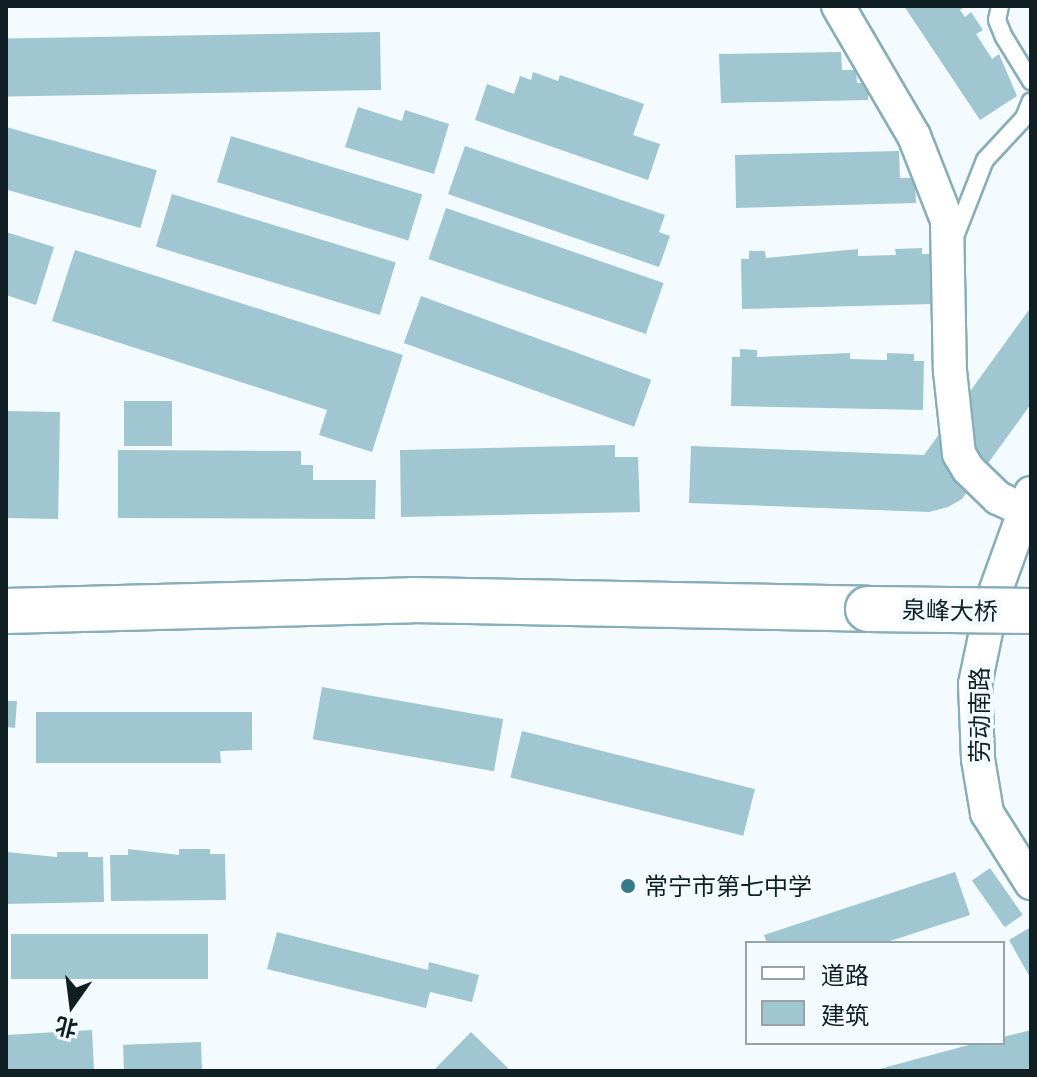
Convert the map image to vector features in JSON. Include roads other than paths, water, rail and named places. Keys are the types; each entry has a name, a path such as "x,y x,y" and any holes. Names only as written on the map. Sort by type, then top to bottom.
{"highway":[{"name":"泉峰大桥","path":"6,611 413,600 1031,611"}],"street":[{"path":"838,6 931,173 947,220 950,371 959,454 998,498 1028,502"},
{"name":"劳动南路","path":"1028,502 993,598 975,684 978,759 987,813 1031,883"}],"lane":[{"path":"1000,6 997,20 1004,37 1031,81"},
{"path":"950,255 960,217 985,160 1024,118 1031,101"}],"place":[{"name":"常宁市第七中学","path":"628,886"}]}
